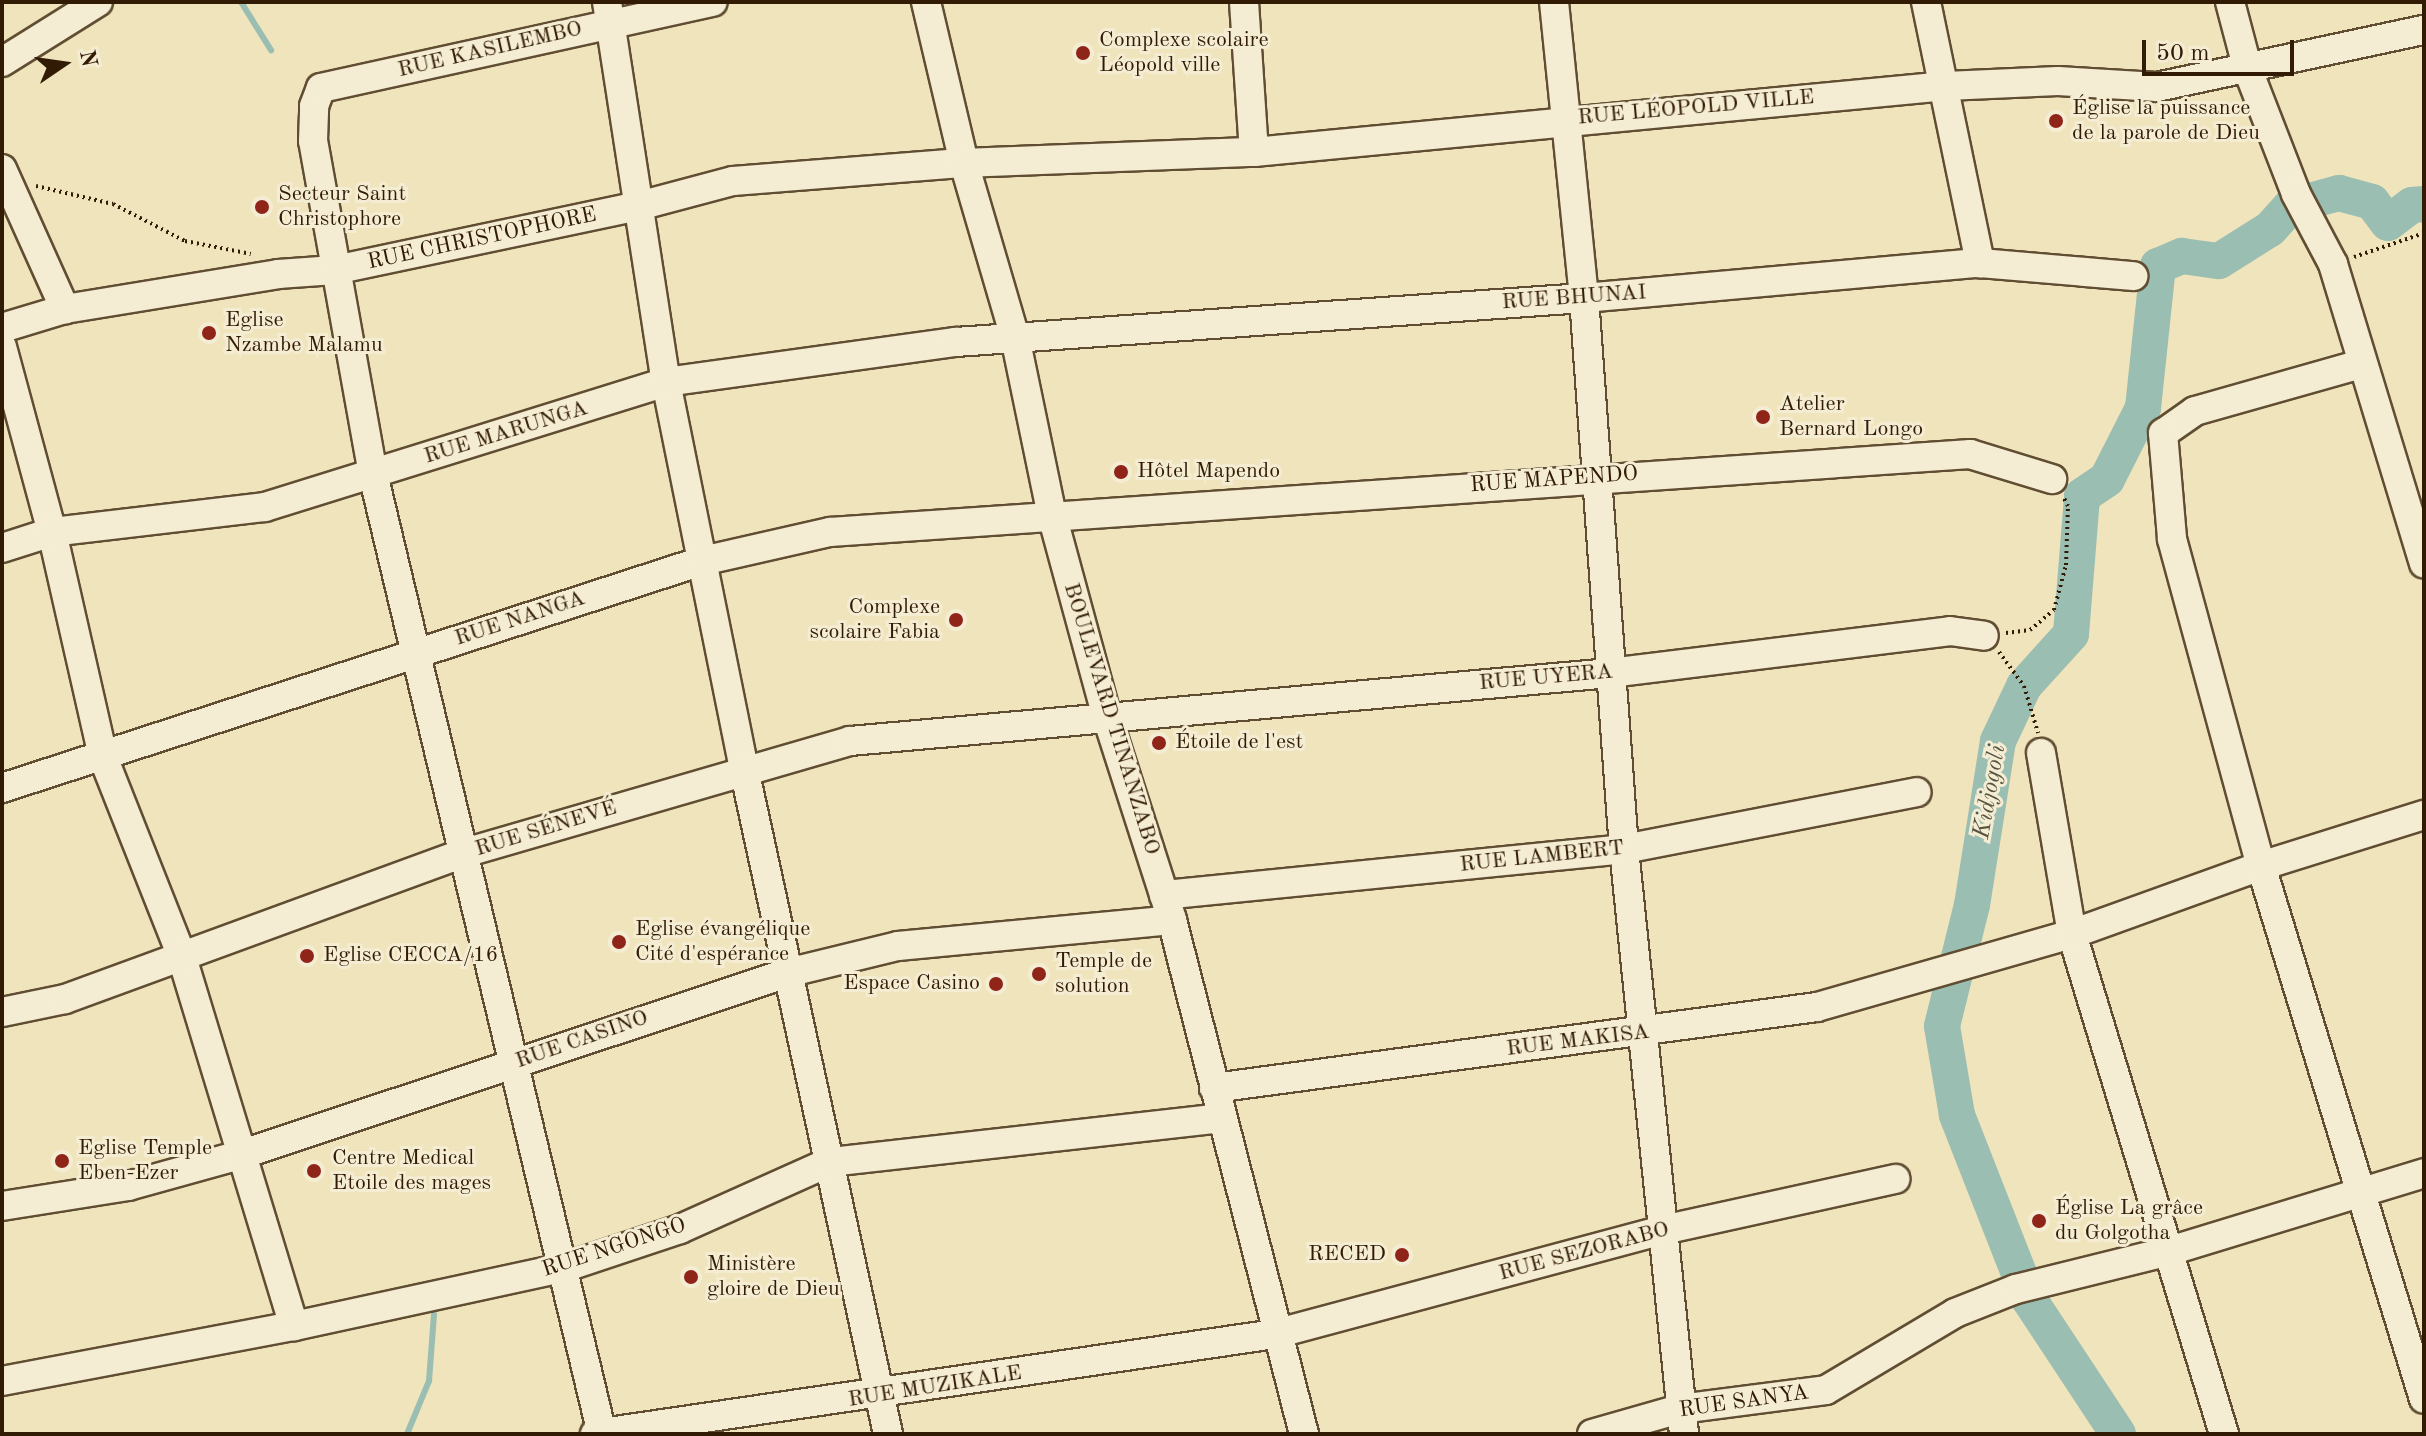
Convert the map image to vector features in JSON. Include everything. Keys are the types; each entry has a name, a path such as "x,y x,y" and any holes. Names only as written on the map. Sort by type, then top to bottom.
{"street":[{"path":"2,62 98,2"},
{"name":"RUE KASILEMBO","path":"335,270 313,141 314,106 321,88 610,12 713,2"},
{"name":"BOULEVARD TINANZABO","path":"926,2 964,163 1015,337 1052,515 1106,714 1168,908 1275,1334 1304,1434"},
{"path":"1244,2 1254,152"},
{"path":"1554,2 1584,298 1624,849 1682,1422"},
{"path":"1926,2 1946,86 1980,263"},
{"path":"2230,2 2248,70 2299,202 2333,264 2361,364 2419,531 2424,563"},
{"path":"610,12 635,207 666,382 787,973 888,1434"},
{"name":"RUE LÉOPOLD VILLE","path":"964,163 1254,152 1568,119 1946,86 2058,81 2157,87 2424,30"},
{"name":"RUE CHRISTOPHORE","path":"2,328 65,309 278,274 335,270 635,207 733,181 964,163"},
{"path":"4,174 65,309"},
{"name":"RUE BHUNAI","path":"1015,337 1584,298 1980,263 2133,276"},
{"path":"335,270 373,474 510,1065 563,1268 599,1433"},
{"name":"RUE MARUNGA","path":"2,548 52,532 265,507 666,382 1015,337"},
{"path":"2,347 52,532 103,757 181,954 294,1326"},
{"path":"2361,364 2195,411 2163,433 2172,539 2261,866 2424,1399"},
{"name":"RUE MAPENDO","path":"1052,515 1970,454 2052,479"},
{"name":"RUE NANGA","path":"2,788 702,561 830,532 1052,515"},
{"name":"RUE UYERA","path":"1106,714 1610,673 1950,631 1984,636"},
{"name":"RUE SÉNEVÉ","path":"2,1012 65,999 461,854 744,769 850,741 1106,714"},
{"path":"2041,753 2072,934 2166,1252 2224,1434"},
{"name":"RUE LAMBERT","path":"1168,908 1624,849 1916,792"},
{"name":"RUE MAKISA","path":"1214,1088 1644,1033 1817,1007 1936,970 2072,934 2261,866 2424,815"},
{"name":"RUE CASINO","path":"2,1206 128,1186 240,1155 787,973 898,946 1168,908"},
{"name":"RUE NGONGO","path":"2,1381 294,1326 563,1268 680,1229 830,1162 1222,1118"},
{"name":"RUE SANYA","path":"1592,1434 1682,1422 1826,1390 1955,1313 2027,1286 2166,1252 2424,1173"},
{"name":"RUE SEZORABO","path":"1275,1334 1663,1230 1895,1179"},
{"name":"RUE MUZIKALE","path":"599,1433 880,1396 1275,1334"}],"path":[{"path":"4,174 113,204 185,241 259,255 278,274"},
{"path":"2333,264 2424,233"},
{"path":"1984,636 2030,630 2054,610 2066,565 2068,506 2052,479"},
{"path":"1984,636 2024,686 2041,753"}],"waterway":[{"path":"241,2 271,50"},
{"name":"Kidjogoli","path":"2118,1434 2029,1299 1957,1115 1942,1026 1972,905 1998,741 2024,686 2071,634 2082,496 2107,479 2143,408 2158,266 2182,256 2219,261 2270,229 2291,206 2339,193 2372,202 2388,223 2412,205 2424,204"},
{"path":"407,1434 429,1381 434,1314"}],"place":[{"name":"Complexe scolaire Léopold ville","path":"1083,53"},
{"name":"Église la puissance de la parole de Dieu","path":"2056,121"},
{"name":"Secteur Saint Christophore","path":"262,207"},
{"name":"Eglise Nzambe Malamu","path":"209,333"},
{"name":"Atelier Bernard Longo","path":"1763,417"},
{"name":"Hôtel Mapendo","path":"1121,472"},
{"name":"Complexe scolaire Fabia","path":"956,620"},
{"name":"Étoile de l'est","path":"1159,743"},
{"name":"Eglise évangélique Cité d'espérance","path":"619,942"},
{"name":"Eglise CECCA/16","path":"307,956"},
{"name":"Temple de solution","path":"1039,974"},
{"name":"Espace Casino","path":"996,984"},
{"name":"Eglise Temple Eben-Ezer","path":"62,1161"},
{"name":"Centre Medical Etoile des mages","path":"314,1171"},
{"name":"Église La grâce du Golgotha","path":"2039,1221"},
{"name":"RECED","path":"1402,1255"},
{"name":"Ministère gloire de Dieu","path":"691,1277"}]}
